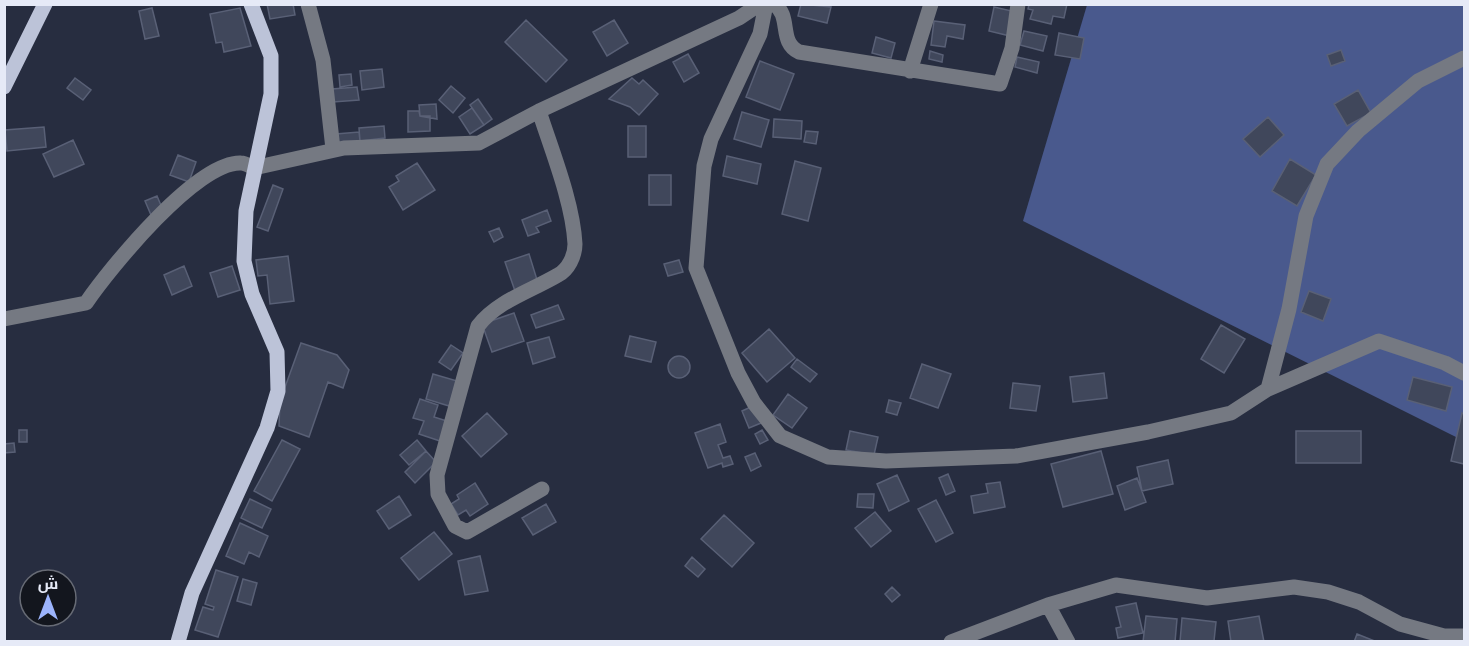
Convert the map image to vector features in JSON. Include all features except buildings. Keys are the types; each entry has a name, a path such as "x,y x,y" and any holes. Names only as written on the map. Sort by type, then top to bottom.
{"main road":[{"path":"4,87 45,4"},
{"path":"178,642 192,593 267,428 278,391 277,352 252,294 244,261 246,211 271,94 272,73 271,56 251,4"}],"street":[{"path":"308,4 323,60 333,149"},
{"path":"4,319 86,303 107,272 141,233 202,177 229,165 243,163 254,168 333,149 479,143 539,111 729,23 760,4"},
{"path":"766,4 760,34 711,139 703,178 696,268 738,373 754,402 780,436 828,457 886,461 1016,456 1148,432 1231,413 1268,389 1379,341 1445,363 1464,373"},
{"path":"774,4 784,18 787,42 799,52 1000,84 1012,48 1018,4"},
{"path":"910,71 931,4"},
{"path":"1268,389 1289,309 1305,216 1327,165 1358,131 1418,81 1464,58"},
{"path":"539,111 562,181 575,246 571,262 562,274 495,308 477,326 436,484 454,526 467,532 542,489"},
{"path":"951,642 1048,606 1116,585 1206,598 1294,587 1328,592 1359,602 1400,624 1444,636 1464,636"},
{"path":"1048,606 1068,642"}],"shaded area":[{"path":"1087,5 1464,5 1464,441 1023,221"}]}
